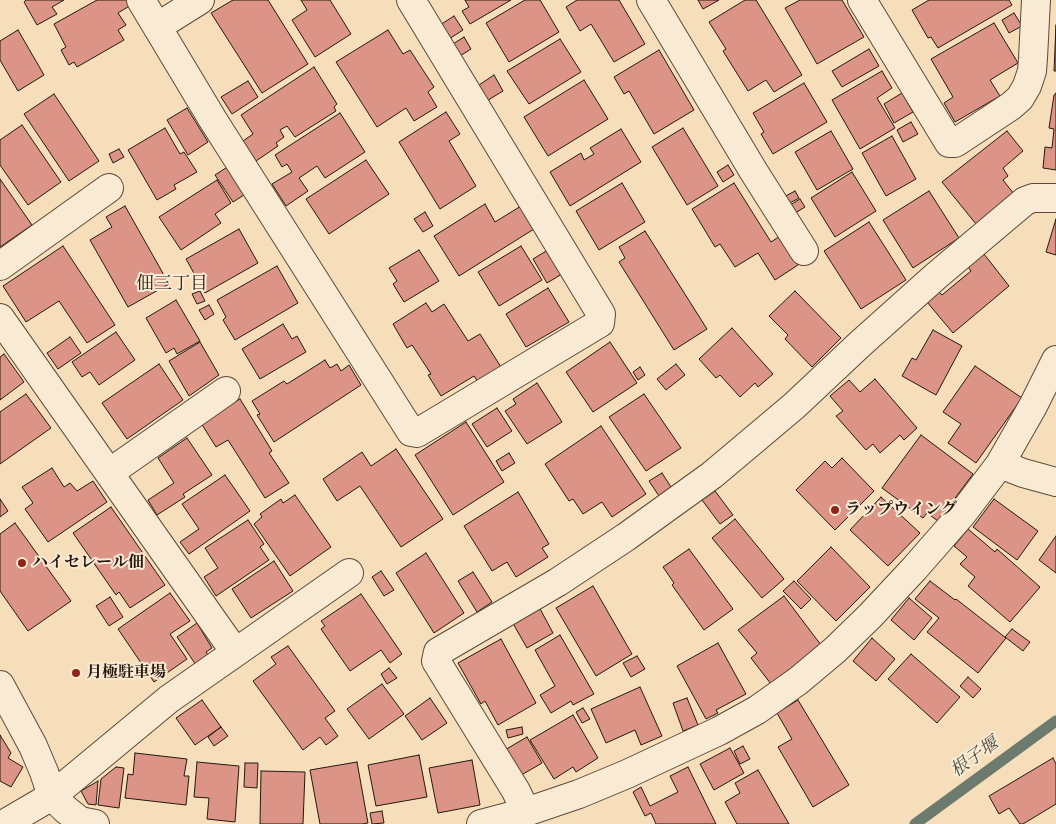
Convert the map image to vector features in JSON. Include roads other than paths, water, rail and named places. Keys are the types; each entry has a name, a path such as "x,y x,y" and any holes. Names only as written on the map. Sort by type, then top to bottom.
{"street":[{"path":"141,0 213,120 411,432 417,433 600,324 601,314 411,0"},
{"path":"157,27 200,0"},
{"path":"650,0 804,252"},
{"path":"862,0 949,143 955,143 1020,98 1027,86 1032,71 1036,0"},
{"path":"0,266 109,188"},
{"path":"526,812 516,791 436,661 438,652 558,582 626,538 712,475 794,406 936,276 1025,201 1033,198 1056,198"},
{"path":"0,318 235,652"},
{"path":"480,824 526,812 579,794 627,774 710,735 757,710 798,681 835,650 914,569 962,514 1000,464 1033,406 1056,360"},
{"path":"109,473 226,391"},
{"path":"1000,464 1056,482"},
{"path":"4,824 52,796 169,699 349,573"},
{"path":"0,685 33,746 52,796 65,809 85,823"}],"waterway":[{"name":"根子堰","path":"915,824 1056,721"}],"place":[{"name":"ラップウイング","path":"835,510"},
{"name":"ハイセレール佃","path":"22,563"},
{"name":"月極駐車場","path":"76,673"}],"district":[{"name":"佃三丁目","path":"172,285"}]}
